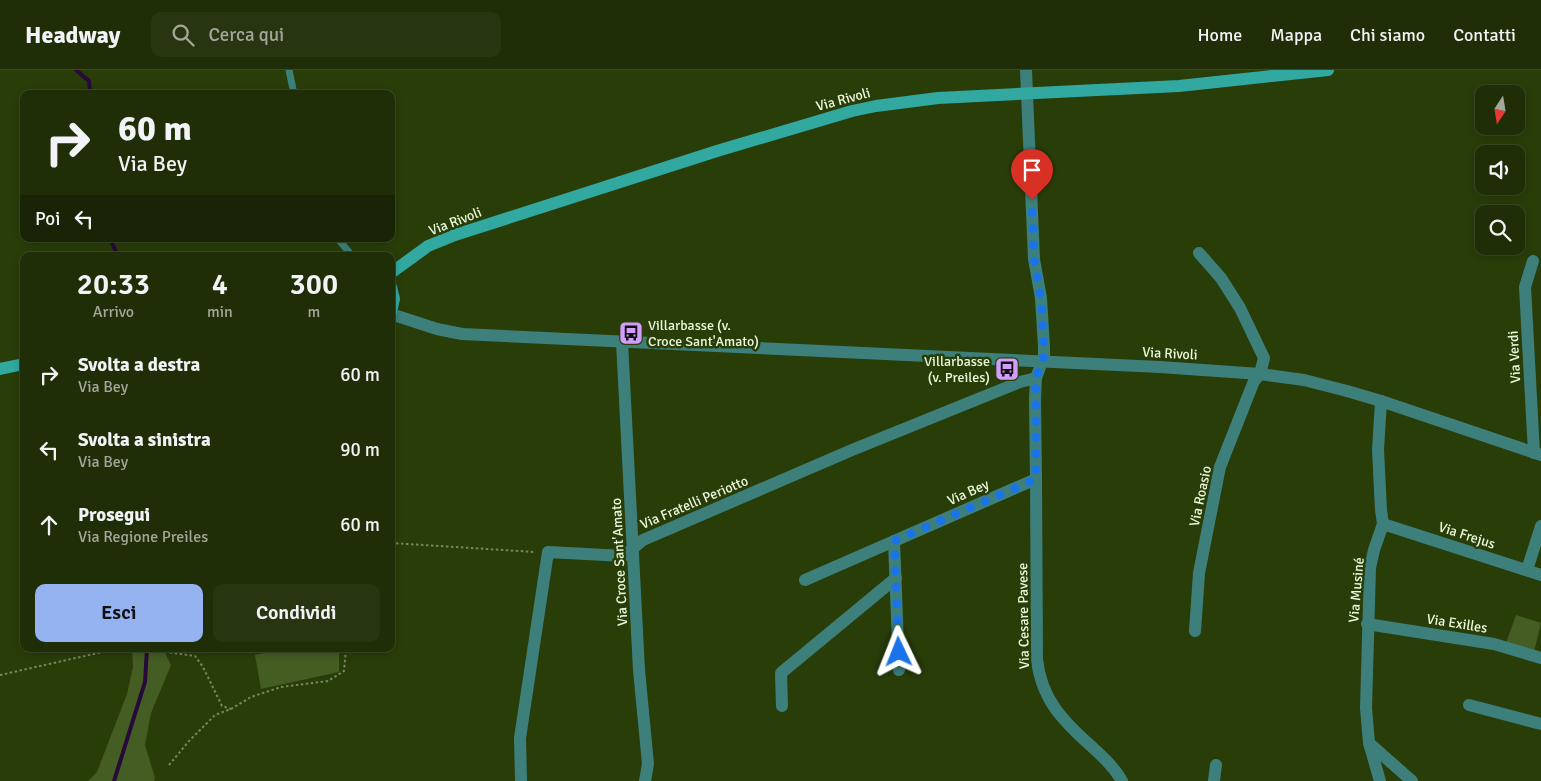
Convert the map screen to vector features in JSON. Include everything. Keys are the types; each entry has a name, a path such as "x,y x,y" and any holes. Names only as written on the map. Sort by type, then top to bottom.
{"street":[{"path":"1026,70 1034,259 1041,298 1044,347 1036,378 1036,479"},
{"name":"Via Rivoli","path":"395,270 428,246 455,235 699,157 852,111 938,98 1179,86 1328,70"},
{"path":"1199,254 1221,278 1240,308 1264,358 1260,374"},
{"name":"Via Verdi","path":"1533,261 1525,287 1537,454"},
{"name":"Via Rivoli","path":"395,314 437,329 462,334 1041,363 1160,367 1260,374 1304,380 1347,391 1537,454"},
{"name":"Via Croce Sant'Amato","path":"622,342 639,670 648,764 645,781"},
{"path":"0,368 20,365"},
{"name":"Via Roasio","path":"1194,631 1199,573 1220,467 1254,381 1260,374"},
{"name":"Via Fratelli Periotto","path":"548,552 624,556 643,540 852,450 1020,382 1036,378"},
{"name":"Via Musiné","path":"1380,781 1369,743 1366,708 1370,568 1383,524 1378,450 1381,401"},
{"name":"Via Bey","path":"805,580 1036,479"},
{"name":"Via Cesare Pavese","path":"1036,479 1037,659 1039,676 1047,695 1066,723 1113,766 1122,781"},
{"name":"Via Frejus","path":"1383,524 1541,574"},
{"path":"1527,570 1541,526"},
{"path":"894,541 899,670"},
{"path":"521,781 520,738 548,552"},
{"path":"782,706 781,672 896,578"},
{"name":"Via Exilles","path":"1367,624 1494,644 1541,658"},
{"path":"1470,705 1541,724"},
{"path":"1369,743 1412,781"},
{"path":"1214,781 1216,765"}],"lane":[{"path":"289,70 293,90"}],"path":[{"path":"395,542 548,552"},
{"path":"0,674 102,652"},
{"path":"162,652 195,656 203,667 222,706 231,709"},
{"path":"169,765 189,741 215,715 231,709 251,697 281,687 328,681 344,672 346,652"}],"green space":[{"path":"1516,615 1541,623 1534,652 1506,643"},
{"path":"132,652 164,652 171,665 151,713 145,745 155,778 154,781 88,781 97,772 127,694 133,667"},
{"path":"269,652 339,652 339,672 261,689 255,655"}],"waterway":[{"path":"76,70 89,81 90,90"},
{"path":"111,242 116,252"},
{"path":"114,781 145,682 147,652"}],"place":[{"name":"Villarbasse (v. Croce Sant'Amato)","path":"631,333"},
{"name":"Villarbasse (v. Preiles)","path":"1007,369"}],"route":[{"path":"899,652 894,541 1036,479 1036,378 1044,356 1044,347 1041,298 1034,259 1032,200"}]}
